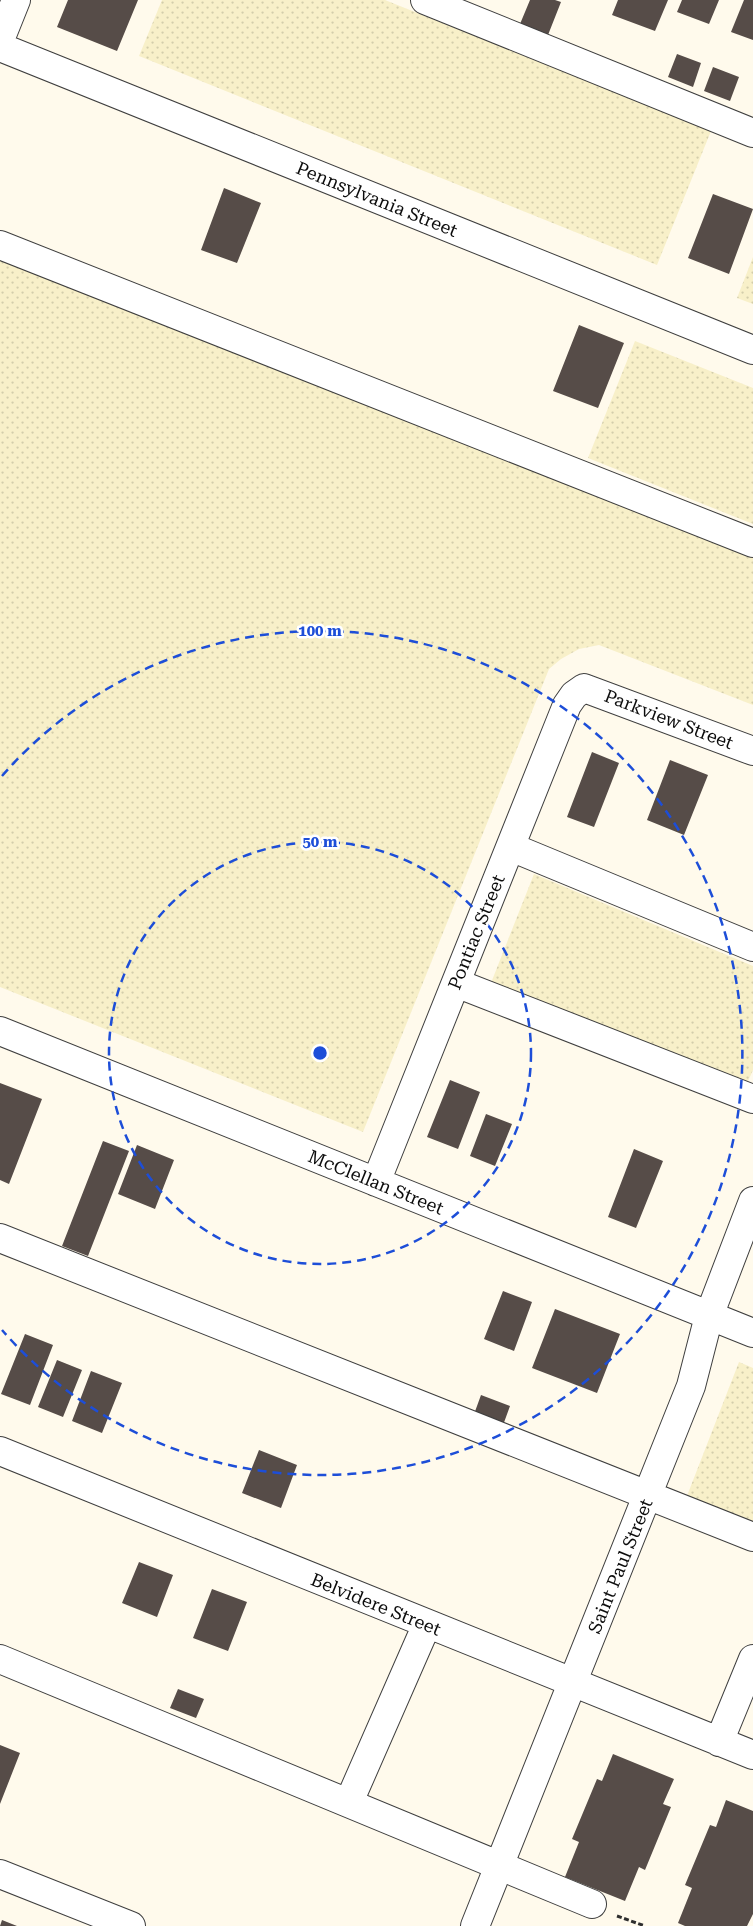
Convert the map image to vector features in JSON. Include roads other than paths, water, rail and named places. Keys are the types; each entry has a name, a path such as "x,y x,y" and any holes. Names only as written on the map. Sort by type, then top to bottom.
{"street":[{"path":"0,40 16,0"},
{"path":"424,0 753,133"},
{"name":"Pennsylvania Street","path":"0,48 753,350"},
{"path":"0,244 753,543"},
{"name":"Parkview Street","path":"584,688 753,751"},
{"name":"Pontiac Street","path":"376,1182 567,705 574,695 584,688"},
{"path":"511,847 753,947"},
{"path":"456,983 753,1099"},
{"name":"McClellan Street","path":"0,1030 753,1333"},
{"name":"Saint Paul Street","path":"475,1926 691,1386 709,1316 753,1202"},
{"path":"0,1238 753,1536"},
{"name":"Belvidere Street","path":"0,1451 753,1755"},
{"path":"349,1802 427,1624"},
{"path":"0,1659 500,1864 592,1904"},
{"path":"718,1742 753,1659"},
{"path":"0,1874 131,1926"}]}
